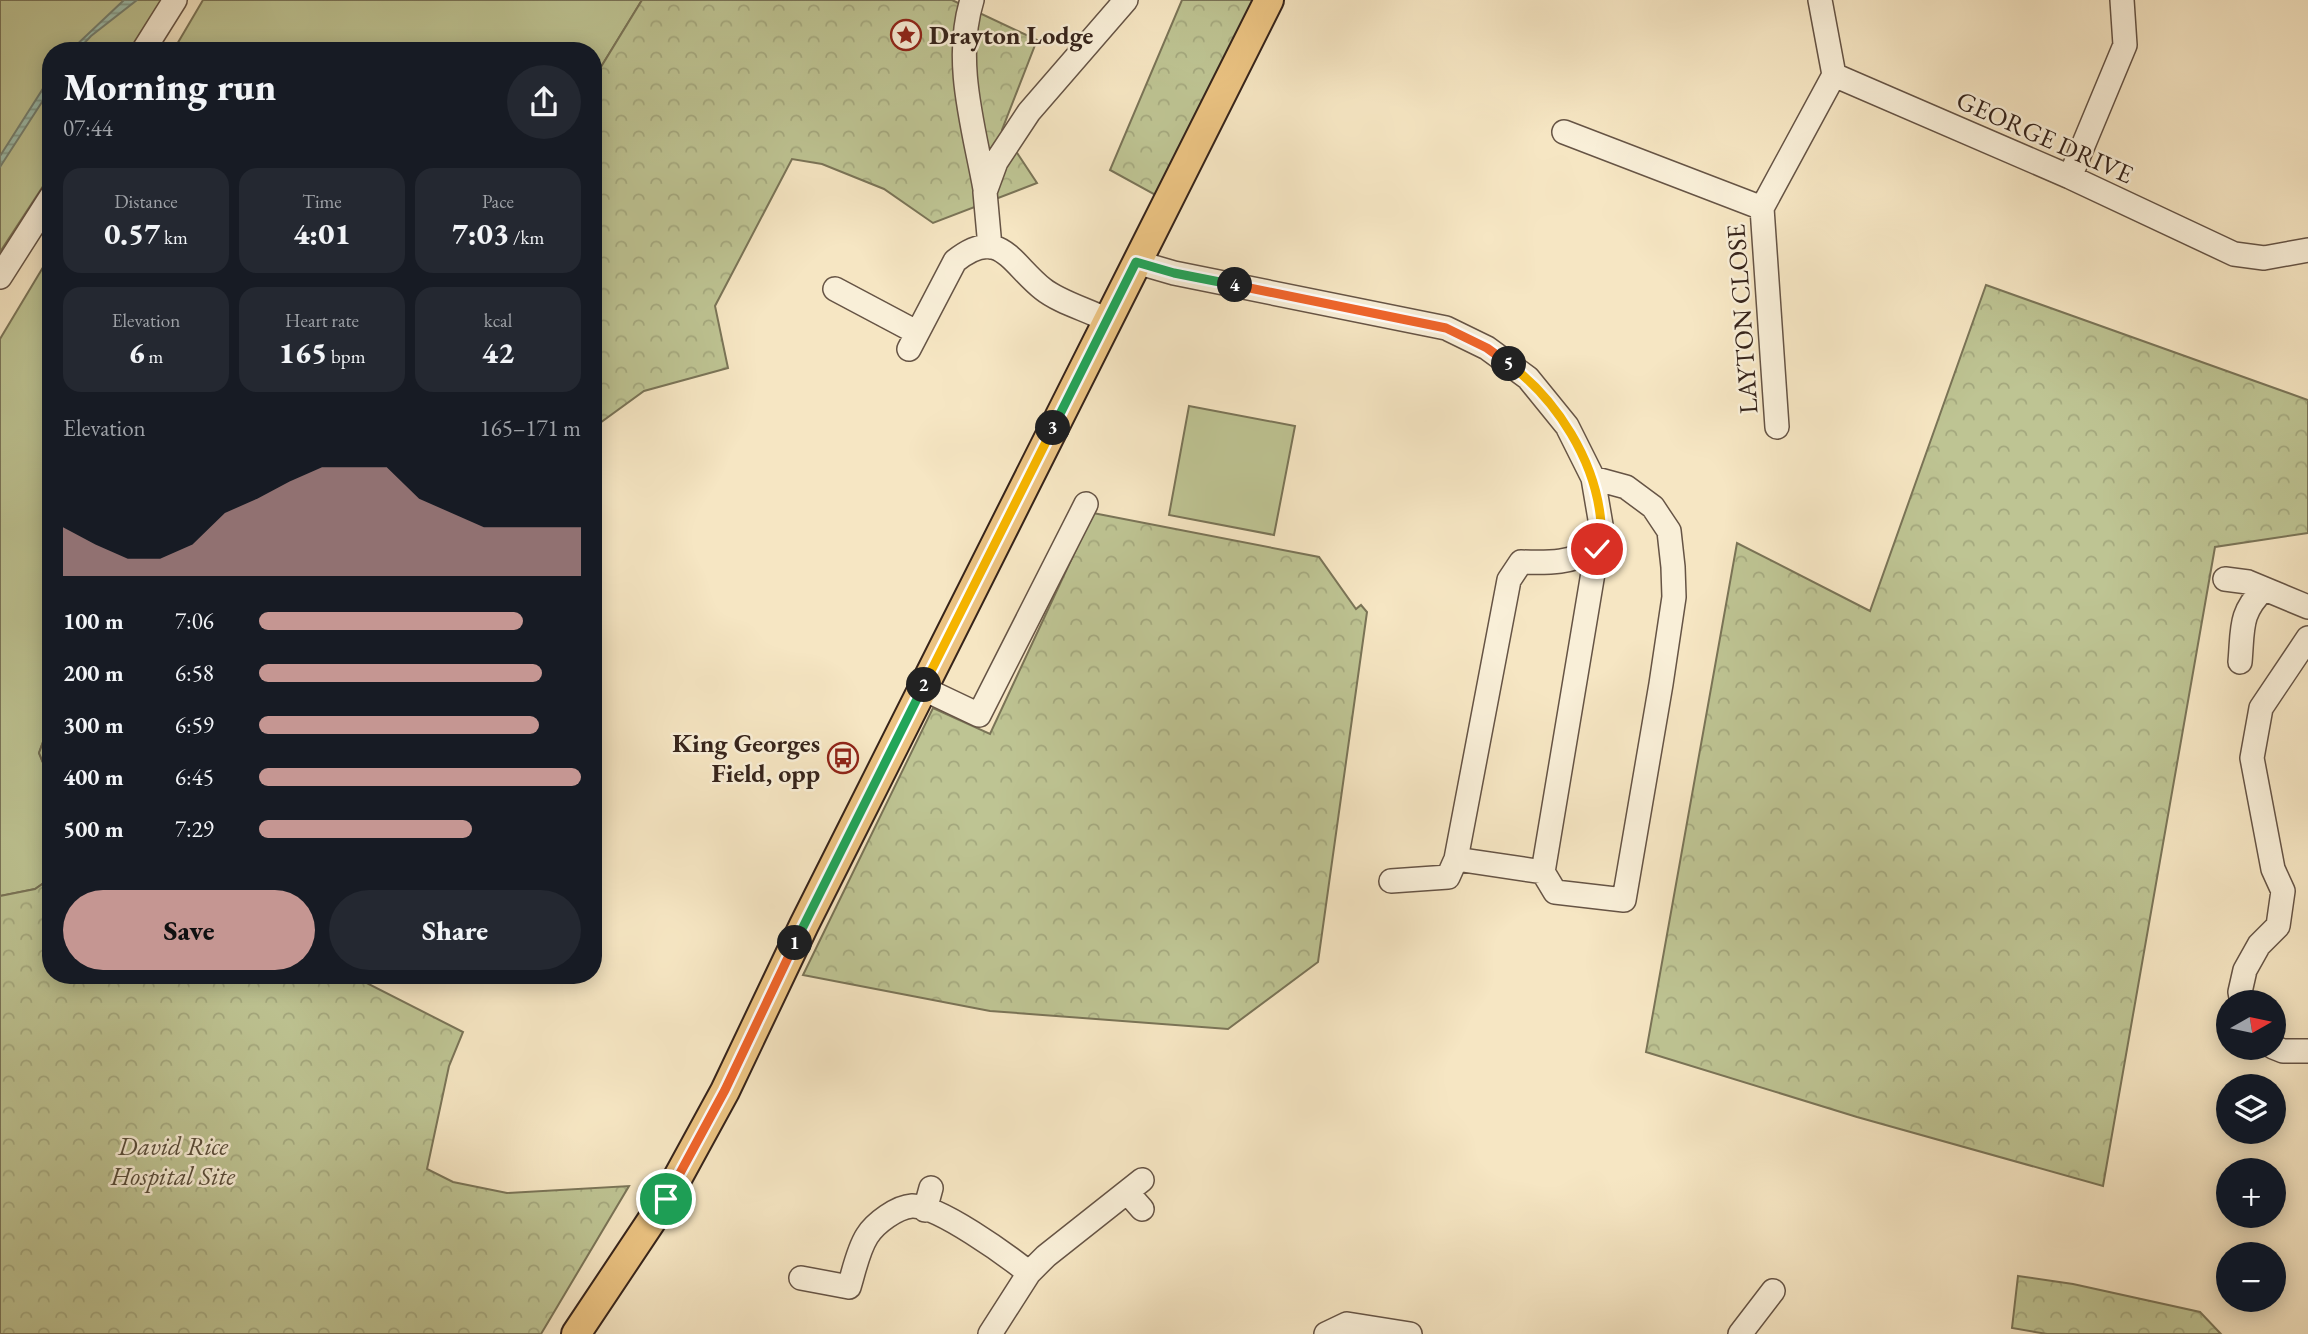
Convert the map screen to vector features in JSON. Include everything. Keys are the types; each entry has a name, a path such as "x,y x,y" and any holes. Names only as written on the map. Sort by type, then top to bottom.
{"main road":[{"path":"576,1334 666,1199 725,1090 922,688 1269,0"}],"street":[{"path":"149,42 175,0"},
{"path":"972,0 965,23 964,70 985,192 990,247"},
{"path":"985,192 996,162 1029,112 1126,0"},
{"path":"1820,0 1834,75"},
{"path":"2070,177 2125,45 2122,0"},
{"name":"GEORGE DRIVE","path":"1834,75 2070,177 2234,254 2264,258 2308,250"},
{"name":"LAYTON CLOSE","path":"1777,427 1762,208 1834,75"},
{"name":"LAYTON CLOSE","path":"1564,132 1762,208"},
{"path":"0,277 42,211"},
{"path":"835,289 907,334 955,261 979,246 990,247 1001,250 1014,260 1044,291 1107,320"},
{"path":"1136,262 1174,273 1446,328 1487,348 1528,379 1567,426 1593,478 1601,525 1543,872 1555,892 1624,900 1654,734 1674,597 1669,531 1653,507 1626,487 1593,478"},
{"path":"922,688 979,715 1086,504"},
{"path":"1391,881 1448,877 1456,859 1509,580 1521,562 1559,563 1580,558 1597,549"},
{"path":"2225,579 2248,582 2308,607"},
{"path":"2240,662 2243,621 2250,603 2264,589"},
{"path":"2240,990 2245,970 2259,946 2278,926 2283,891 2273,869 2252,758 2261,708 2308,638"},
{"path":"1456,859 1543,872"},
{"path":"2286,1051 2308,1051"},
{"path":"990,1334 1029,1273 1046,1256 1137,1193"},
{"path":"801,1279 849,1287 867,1236 879,1222 899,1210 923,1201 1029,1273"},
{"path":"1740,1334 1773,1292"},
{"path":"1325,1334 1347,1324 1410,1334"}],"green space":[{"path":"0,0 164,0 137,42 42,42 42,188 0,252"},
{"path":"203,0 642,0 602,65 602,42 178,42"},
{"path":"642,0 952,0 1037,40 1002,130 1037,183 933,223 884,189 822,164 792,159 715,306 728,368 644,391 602,421 602,65"},
{"path":"1182,0 1265,0 1159,197 1110,170"},
{"path":"42,269 42,745 39,753 42,760 42,884 35,889 0,896 0,339"},
{"path":"1986,285 2308,400 2308,533 2215,547 2103,1186 1857,1117 1646,1052 1737,543 1870,611"},
{"path":"1189,406 1295,426 1274,535 1169,515"},
{"path":"1093,513 1319,557 1356,609 1361,605 1367,612 1318,962 1228,1029 990,1011 803,975 933,708 990,734"},
{"name":"David Rice Hospital Site","path":"42,884 42,984 369,984 463,1032 449,1066 427,1169 453,1182 507,1193 629,1186 541,1334 0,1334 0,896 35,889"},
{"path":"2018,1276 2073,1284 2200,1312 2221,1334 2047,1334 2012,1328"}],"shaded area":[{"path":"124,0 137,0 85,42 80,42"},
{"path":"42,90 42,102 0,167 0,156"}],"place":[{"name":"Drayton Lodge","path":"906,35"},
{"name":"King Georges Field, opp","path":"843,758"}],"route":[{"path":"666,1199 725,1090 804,925 1136,262 1174,273 1446,328 1487,348 1528,379 1567,426 1593,478 1601,525 1597,549"}]}
